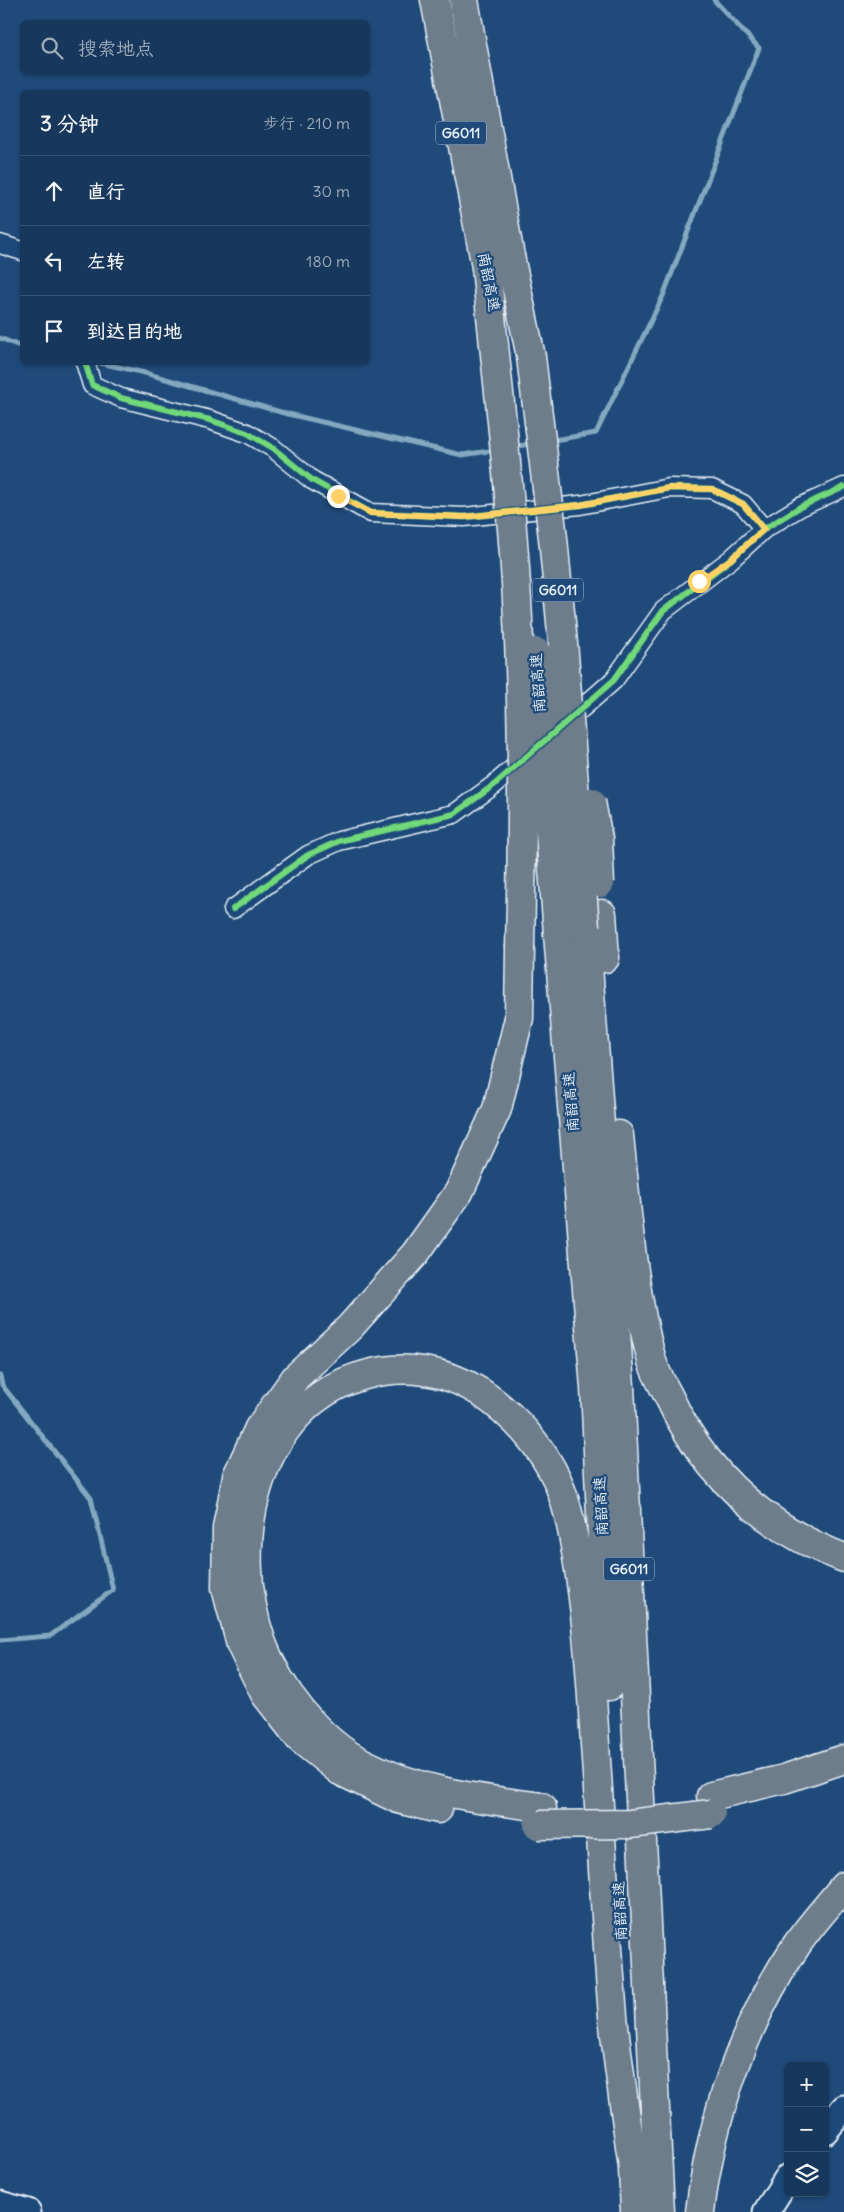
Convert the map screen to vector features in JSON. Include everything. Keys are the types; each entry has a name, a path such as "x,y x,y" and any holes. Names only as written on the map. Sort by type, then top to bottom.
{"highway":[{"name":"南韶高速","path":"435,0 498,261 531,357 553,538 564,654 598,839 594,920 620,1386 660,2212"},
{"name":"南韶高速","path":"464,0 498,261 504,357 528,541 595,1388 635,2212"},
{"path":"498,261 519,662 522,869 519,1018 497,1109 459,1192 414,1254 350,1327 296,1377 259,1428 237,1476 226,1528 226,1588 241,1645 265,1694 300,1739 340,1771 398,1799 465,1815 540,1816 631,1805 711,1805 811,1789 844,1777"},
{"path":"594,920 613,1079 632,1268 652,1362 679,1420 720,1478 770,1522 821,1549 844,1558"},
{"path":"540,1816 410,1783 361,1762 323,1735 288,1693 262,1643 249,1589 248,1527 261,1473 284,1431 316,1398 351,1379 387,1369 426,1370 465,1383 497,1403 529,1435 557,1482 575,1539 586,1622 613,2018 633,2167"},
{"path":"711,1805 844,1759"},
{"path":"700,2212 709,2157 724,2095 764,1998 797,1944 844,1886"}],"street":[{"path":"0,244 20,250"},
{"path":"86,365 92,385 121,398 210,420 247,433 273,448 312,480 371,513 464,517 589,503 669,488 712,489 743,504 764,529"},
{"path":"233,909 308,854 339,841 454,814 494,785 614,680 663,611 731,559 764,529 800,507 844,487"},
{"path":"829,2126 844,2108"},
{"path":"766,2212 784,2183"},
{"path":"0,2204 28,2212"}],"waterway":[{"path":"548,441 596,433 663,296 759,48 714,0"},
{"path":"0,338 20,346"},
{"path":"109,365 145,373 284,413 462,455 496,450"},
{"path":"514,447 533,443"},
{"path":"0,1376 2,1385 91,1498 113,1590 50,1636 0,1640"}],"cycle path":[{"path":"86,365 92,385 121,398 210,420 247,433 273,448 312,480 371,513 464,517 580,505 669,488 712,489 743,504 764,529"},
{"path":"233,909 308,855 339,841 454,814 494,785 614,680 663,611 731,559 764,529 800,507 844,487"}],"route":[{"path":"338,496 371,513 464,517 580,505 669,488 712,489 743,504 764,529 731,559 699,581"}]}
